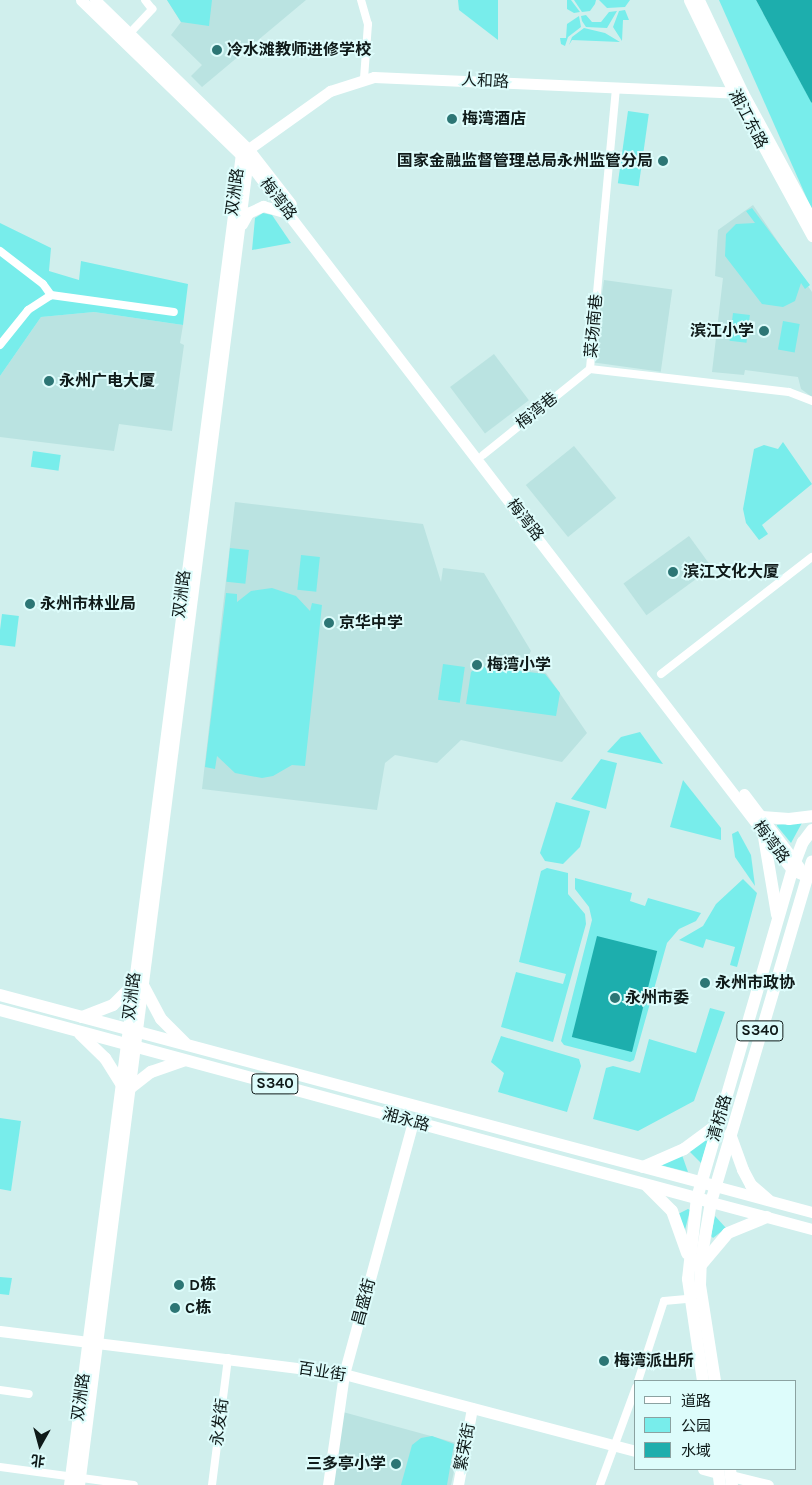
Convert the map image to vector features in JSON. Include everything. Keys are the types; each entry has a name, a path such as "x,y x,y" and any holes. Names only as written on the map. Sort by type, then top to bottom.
{"main road":[{"path":"778,921 762,824 812,816"},
{"name":"S340","path":"794,866 812,830"},
{"name":"S340","path":"806,876 812,862"},
{"name":"清桥路","path":"715,1380 696,1261 697,1198 794,866"},
{"name":"清桥路","path":"703,1380 689,1299 696,1261 714,1186 806,876"},
{"path":"80,1017 105,1010 139,986 161,1020 188,1046"},
{"name":"湘永路","path":"0,995 714,1186"},
{"name":"湘永路","path":"0,1010 711,1202"},
{"path":"58,1026 62,1012"},
{"path":"76,1031 105,1058 125,1087 159,1068 187,1060"},
{"path":"235,1073 239,1059"},
{"path":"642,1166 684,1150 719,1124 731,1131 743,1170 751,1185 768,1200"},
{"path":"646,1185 672,1211 696,1261 728,1233 767,1217"}],"street":[{"name":"梅湾路","path":"80,0 245,152"},
{"name":"梅湾路","path":"95,0 130,33 245,152 483,455 794,866 806,876"},
{"path":"130,33 152,9 145,0"},
{"path":"360,0 368,24 364,79"},
{"name":"湘江东路","path":"689,0 812,236"},
{"name":"湘江东路","path":"699,0 738,93 812,220"},
{"name":"人和路","path":"245,152 321,96 343,84 364,79 408,76 738,93"},
{"name":"菜场南巷","path":"616,88 590,369 789,392 812,401"},
{"name":"双洲路","path":"231,258 241,225 249,163 245,152"},
{"name":"双洲路","path":"74,1481 245,152"},
{"name":"梅湾路","path":"249,163 762,824"},
{"path":"241,225 248,213 263,206 290,215"},
{"path":"0,251 43,284 51,295"},
{"path":"0,344 28,310 51,295 174,312"},
{"name":"梅湾巷","path":"483,455 590,369"},
{"path":"661,674 812,557"},
{"name":"昌盛街","path":"328,1485 344,1374 413,1122"},
{"name":"湘永路","path":"714,1186 812,1212"},
{"name":"湘永路","path":"711,1202 812,1229"},
{"path":"638,1380 664,1301 689,1299"},
{"name":"百业街","path":"0,1331 344,1374 634,1450"},
{"name":"永发街","path":"212,1485 228,1358"},
{"path":"0,1390 29,1394"},
{"path":"600,1485 634,1392"},
{"name":"繁荣街","path":"458,1485 472,1408"},
{"path":"0,1467 74,1481 134,1485"},
{"path":"706,1470 768,1485"}],"shaded area":[{"name":"冷水滩教师进修学校","path":"167,0 306,0 202,87 191,76 202,65 171,35 181,22"},
{"name":"滨江小学","path":"753,205 812,292 812,397 801,389 798,377 745,370 744,375 712,372 723,278 715,276 718,230"},
{"path":"604,280 672,290 661,372 592,362"},
{"path":"94,312 183,325 180,343 184,345 172,431 119,424 114,451 0,437 0,376 41,317"},
{"path":"494,354 529,400 485,433 450,387"},
{"path":"574,446 616,498 568,537 526,485"},
{"name":"京华中学","path":"235,502 423,524 441,582 443,568 484,573 531,651 522,668 546,673 587,733 562,762 461,740 437,763 395,755 385,763 377,810 202,789"},
{"name":"滨江文化大厦","path":"689,536 712,568 646,615 623,584"},
{"name":"三多亭小学","path":"343,1412 460,1444 451,1485 333,1485"}],"green space":[{"path":"167,0 212,0 209,26 181,22"},
{"path":"458,0 498,0 498,40 459,10"},
{"path":"567,0 571,0 580,12 574,13 567,9"},
{"path":"574,0 596,0 590,11 582,12"},
{"path":"599,0 630,0 625,7 607,8"},
{"path":"719,0 756,0 812,103 812,210"},
{"path":"625,10 629,20 623,20 622,41 613,27 619,11"},
{"path":"617,11 607,28 586,27 582,21 581,16 586,15 592,22 601,22 609,12"},
{"path":"579,16 581,27 568,37 565,46 561,44 560,38 566,38 567,24"},
{"path":"584,28 605,33 620,42 572,40 569,45 572,37"},
{"path":"628,111 649,114 639,186 618,183"},
{"path":"752,208 810,285 805,289 801,283 795,301 783,307 762,304 725,256 726,234 736,224 755,223 746,211"},
{"path":"263,213 272,215 291,243 252,250 255,218"},
{"path":"0,223 51,248 49,271 79,280 81,261 188,284 183,325 94,312 41,317 0,376"},
{"path":"733,313 750,315 746,343 730,341"},
{"path":"783,321 800,324 795,353 778,350"},
{"path":"783,442 812,484 762,525 768,534 759,540 746,523 743,509 754,449 764,445 778,449"},
{"path":"33,451 61,455 59,471 31,467"},
{"path":"230,548 249,550 245,584 226,582"},
{"path":"301,555 320,557 316,592 297,590"},
{"path":"272,588 296,596 310,611 312,603 322,605 305,766 292,765 273,776 262,778 235,773 217,756 215,769 205,767 226,593 237,594 237,602 251,591"},
{"path":"2,614 19,616 15,647 0,645"},
{"path":"443,664 465,667 460,703 438,700"},
{"path":"478,666 545,674 560,693 556,716 466,704 471,672"},
{"path":"640,732 663,764 607,752 621,737"},
{"path":"601,759 617,763 606,809 571,799"},
{"path":"683,780 721,828 721,840 670,827"},
{"path":"556,802 590,811 580,847 563,864 545,861 540,853"},
{"path":"803,821 791,843 777,826 777,825"},
{"path":"738,831 751,855 755,886 735,857 732,834"},
{"path":"547,868 568,873 568,894 585,914 586,924 553,1042 501,1027 516,972 563,984 566,974 519,962 541,871"},
{"path":"575,878 632,893 630,901 645,906 648,898 701,913 696,921 679,929 667,943 634,1060 630,1062 564,1045 561,1041 592,920 589,907 575,889"},
{"path":"743,879 757,893 737,967 730,965 735,947 706,939 703,948 679,940 703,926 716,904"},
{"path":"710,1008 725,1012 694,1101 638,1131 593,1119 606,1068 613,1066 640,1073 649,1039 696,1053"},
{"path":"501,1036 579,1059 581,1066 567,1112 498,1092 504,1073 491,1062"},
{"path":"0,1118 21,1121 11,1191 0,1189"},
{"path":"706,1139 708,1140 701,1163 689,1151"},
{"path":"682,1155 688,1172 660,1165"},
{"path":"688,1209 690,1210 685,1230 678,1214"},
{"path":"715,1216 726,1228 713,1238 711,1236"},
{"path":"0,1277 12,1278 9,1295 0,1294"},
{"path":"432,1436 454,1444 447,1485 401,1485 412,1445 421,1438"}],"water":[{"path":"756,0 812,0 812,103 811,102"},
{"path":"597,936 657,951 632,1052 572,1037"}],"place":[{"name":"冷水滩教师进修学校","path":"217,50"},
{"name":"梅湾酒店","path":"452,119"},
{"name":"国家金融监督管理总局永州监管分局","path":"663,161"},
{"name":"滨江小学","path":"764,331"},
{"name":"永州广电大厦","path":"49,381"},
{"name":"滨江文化大厦","path":"673,572"},
{"name":"永州市林业局","path":"30,604"},
{"name":"京华中学","path":"329,623"},
{"name":"梅湾小学","path":"477,665"},
{"name":"永州市政协","path":"705,983"},
{"name":"永州市委","path":"615,998"},
{"name":"D栋","path":"179,1285"},
{"name":"C栋","path":"175,1308"},
{"name":"梅湾派出所","path":"604,1361"},
{"name":"三多亭小学","path":"396,1464"}]}
